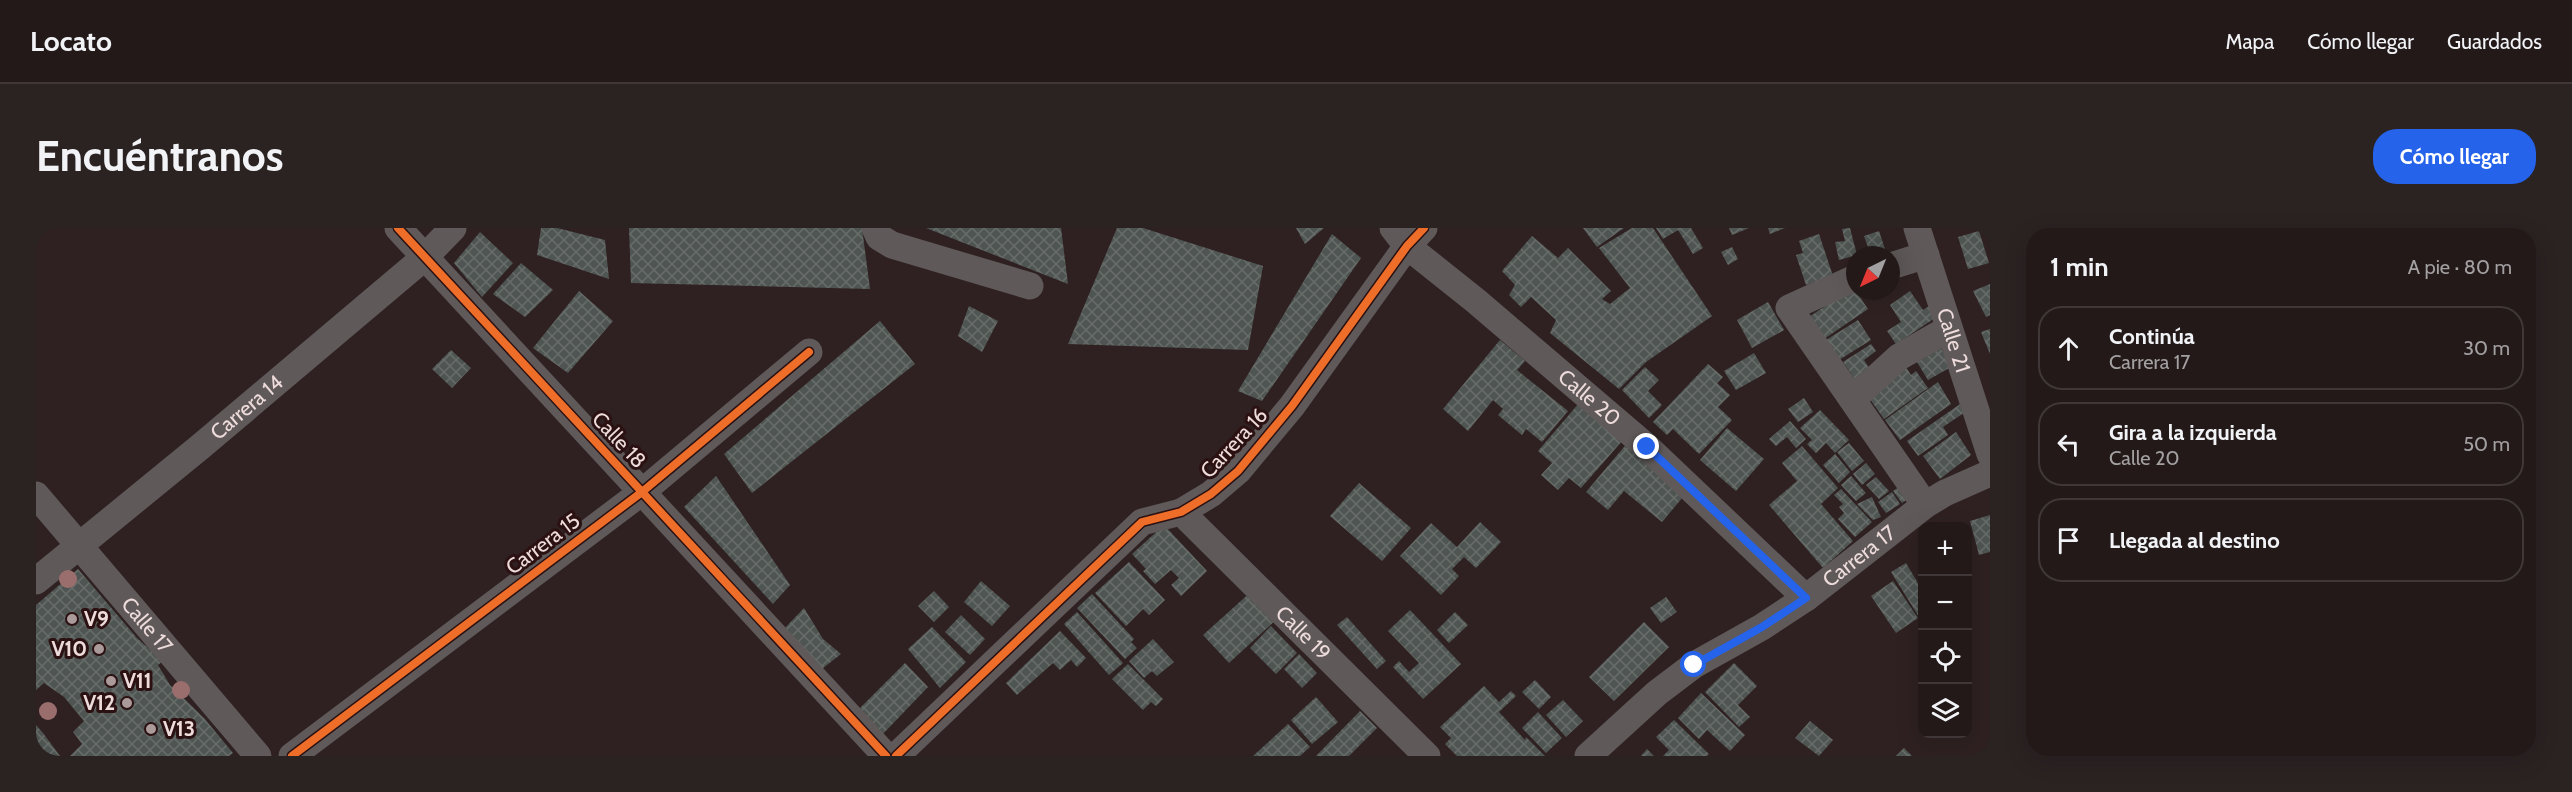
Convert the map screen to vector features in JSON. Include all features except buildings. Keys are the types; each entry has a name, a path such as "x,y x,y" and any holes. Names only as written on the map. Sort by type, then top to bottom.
{"street":[{"name":"Calle 18","path":"398,228 886,756"},
{"name":"Carrera 14","path":"36,581 425,257 453,228"},
{"path":"875,228 879,237 892,245 1030,286"},
{"name":"Calle 21","path":"1917,228 1990,454"},
{"name":"Carrera 16","path":"896,756 1142,522 1181,512 1211,494 1238,471 1292,406 1408,234"},
{"name":"Calle 20","path":"1408,234 1476,301 1647,447 1806,598"},
{"path":"1900,263 1926,255"},
{"path":"1846,282 1790,308 1854,398 1925,505"},
{"path":"1854,398 1899,357 1948,329"},
{"name":"Carrera 15","path":"292,756 642,492 809,352"},
{"name":"Carrera 17","path":"1588,756 1657,693 1694,665 1762,627 1806,598 1925,505 1945,493 1990,473"},
{"name":"Calle 17","path":"36,495 258,756"},
{"name":"Calle 19","path":"1181,512 1427,756"}],"cycle path":[{"path":"398,228 886,756"},
{"path":"896,756 1142,522 1181,512 1211,494 1238,471 1292,406 1407,246 1424,228"},
{"path":"292,756 642,492 809,352"}],"place":[{"name":"V9","path":"72,619"},
{"name":"V10","path":"99,649"},
{"name":"V11","path":"111,681"},
{"name":"V12","path":"127,703"},
{"name":"V13","path":"151,729"}],"route":[{"path":"1647,447 1806,598 1762,627 1694,665"}]}
